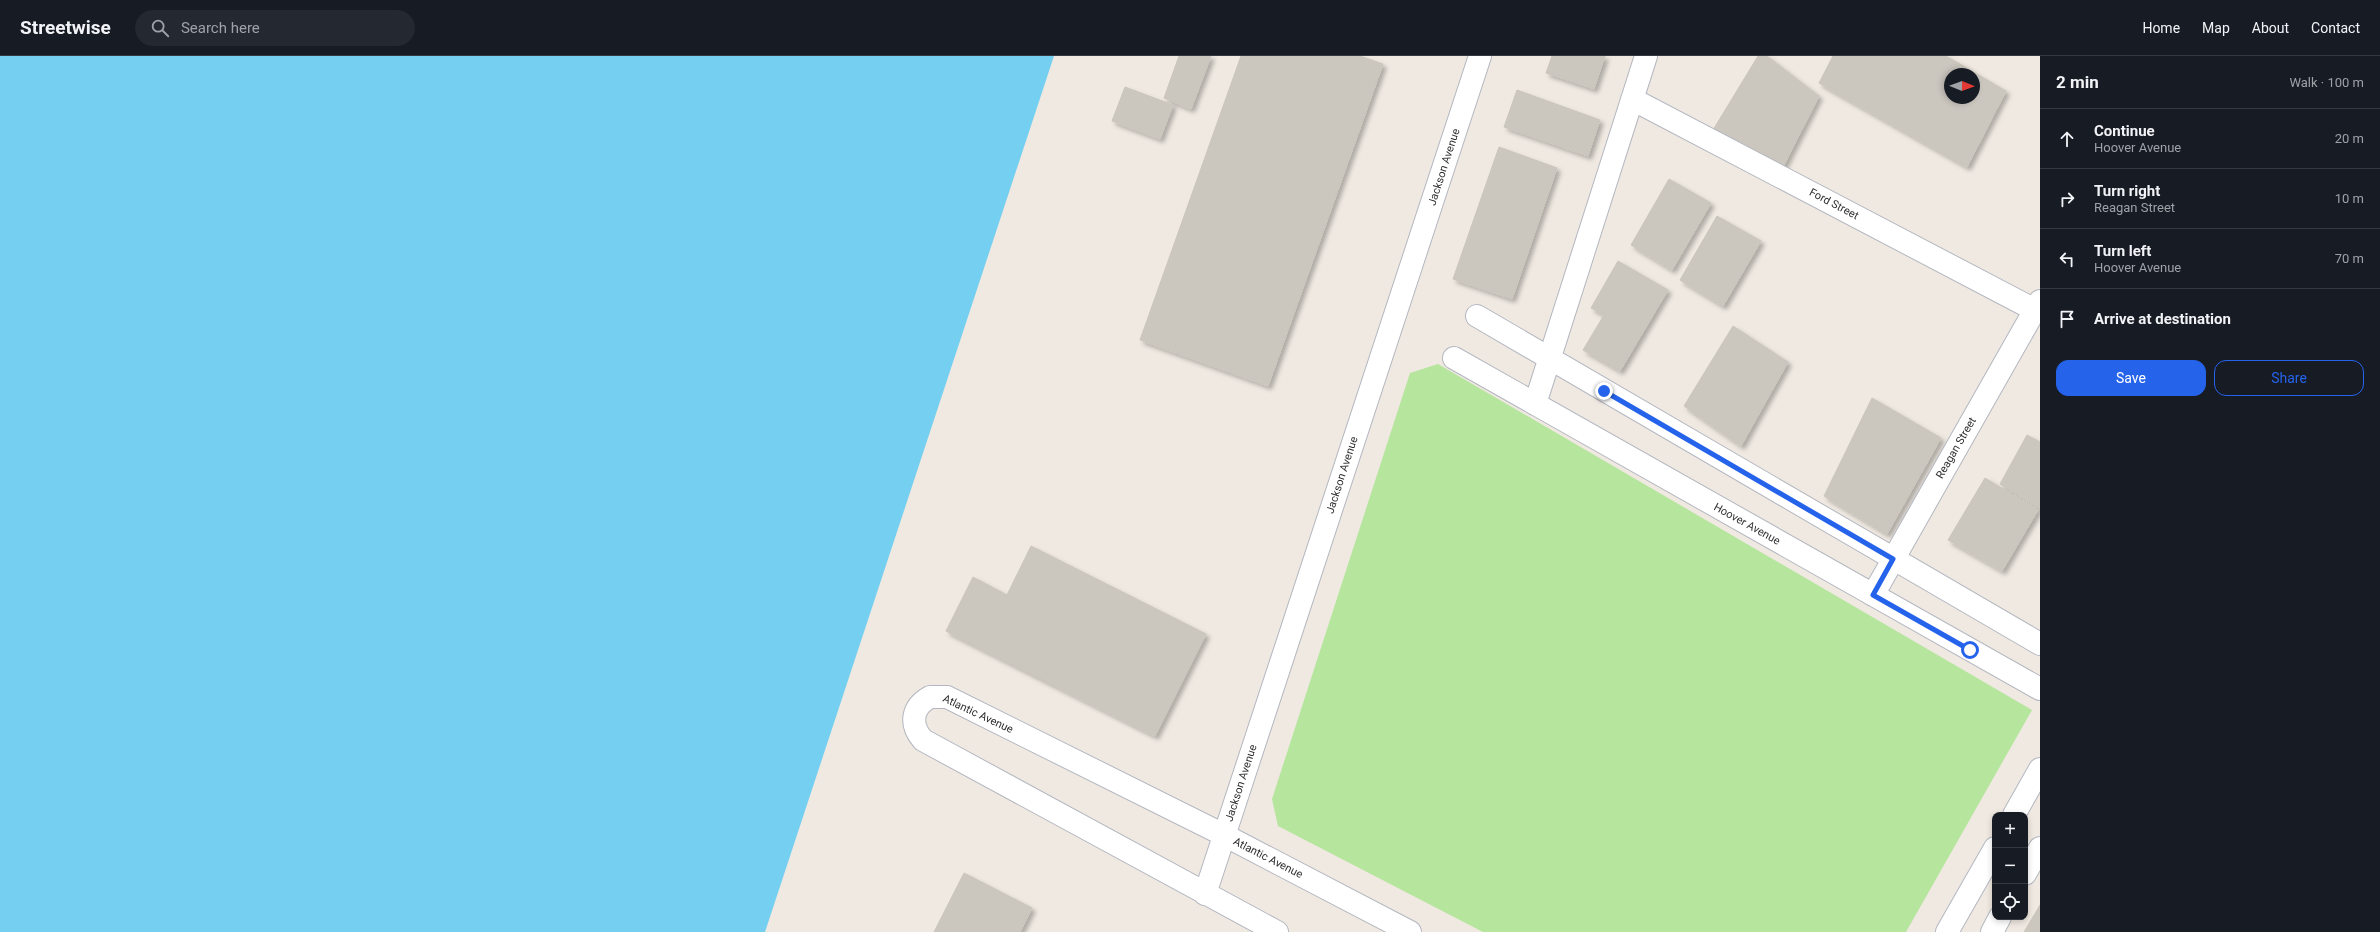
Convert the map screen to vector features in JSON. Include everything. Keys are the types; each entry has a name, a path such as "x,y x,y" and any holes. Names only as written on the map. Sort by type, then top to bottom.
{"street":[{"name":"Jackson Avenue","path":"1205,894 1480,56"},
{"path":"1535,404 1646,56"},
{"name":"Ford Street","path":"1632,99 2038,306"},
{"name":"Reagan Street","path":"1873,595 2038,306"},
{"path":"1477,316 2040,644"},
{"name":"Hoover Avenue","path":"1454,358 2040,689"},
{"name":"Atlantic Avenue","path":"1277,932 923,740 917,733 914,725 914,715 917,708 930,697 947,697 1224,835 1410,932"},
{"path":"2016,812 2040,769"},
{"path":"2028,869 2040,848"},
{"path":"1947,932 1992,853"},
{"path":"1992,932 1998,920"}],"green space":[{"path":"1438,364 2032,710 1906,932 1483,932 1278,826 1272,799 1410,373"}],"water":[{"path":"0,56 1054,56 765,932 0,932"}],"building":[{"path":"1179,56 1211,56 1191,109 1164,98"},
{"path":"1241,56 1360,56 1383,64 1268,386 1140,340"},
{"path":"1552,56 1605,56 1594,89 1546,73"},
{"path":"1758,56 1767,56 1819,96 1783,167 1713,130"},
{"path":"1833,56 1946,56 1967,68 1944,68 1944,104 1980,104 1980,76 2006,91 1967,167 1819,83"},
{"path":"1125,87 1173,105 1160,139 1112,121"},
{"path":"1517,90 1600,120 1588,156 1504,127"},
{"path":"1499,147 1557,168 1512,299 1453,279"},
{"path":"1669,179 1711,203 1672,270 1631,245"},
{"path":"1717,216 1761,241 1723,306 1680,280"},
{"path":"1618,261 1668,290 1620,371 1583,350 1604,315 1591,308"},
{"path":"1733,326 1788,362 1741,446 1684,406"},
{"path":"1872,398 1941,438 1887,534 1824,496"},
{"path":"2027,435 2040,442 2040,509 2000,484"},
{"path":"1985,478 2038,510 2002,571 1948,540"},
{"path":"1031,546 1206,634 1155,736 946,631 973,577 1007,595"},
{"path":"964,873 1032,908 1020,932 934,932"},
{"path":"2040,905 2040,932 2024,932"}],"route":[{"path":"1604,391 1893,559 1873,595 1970,650"}]}
